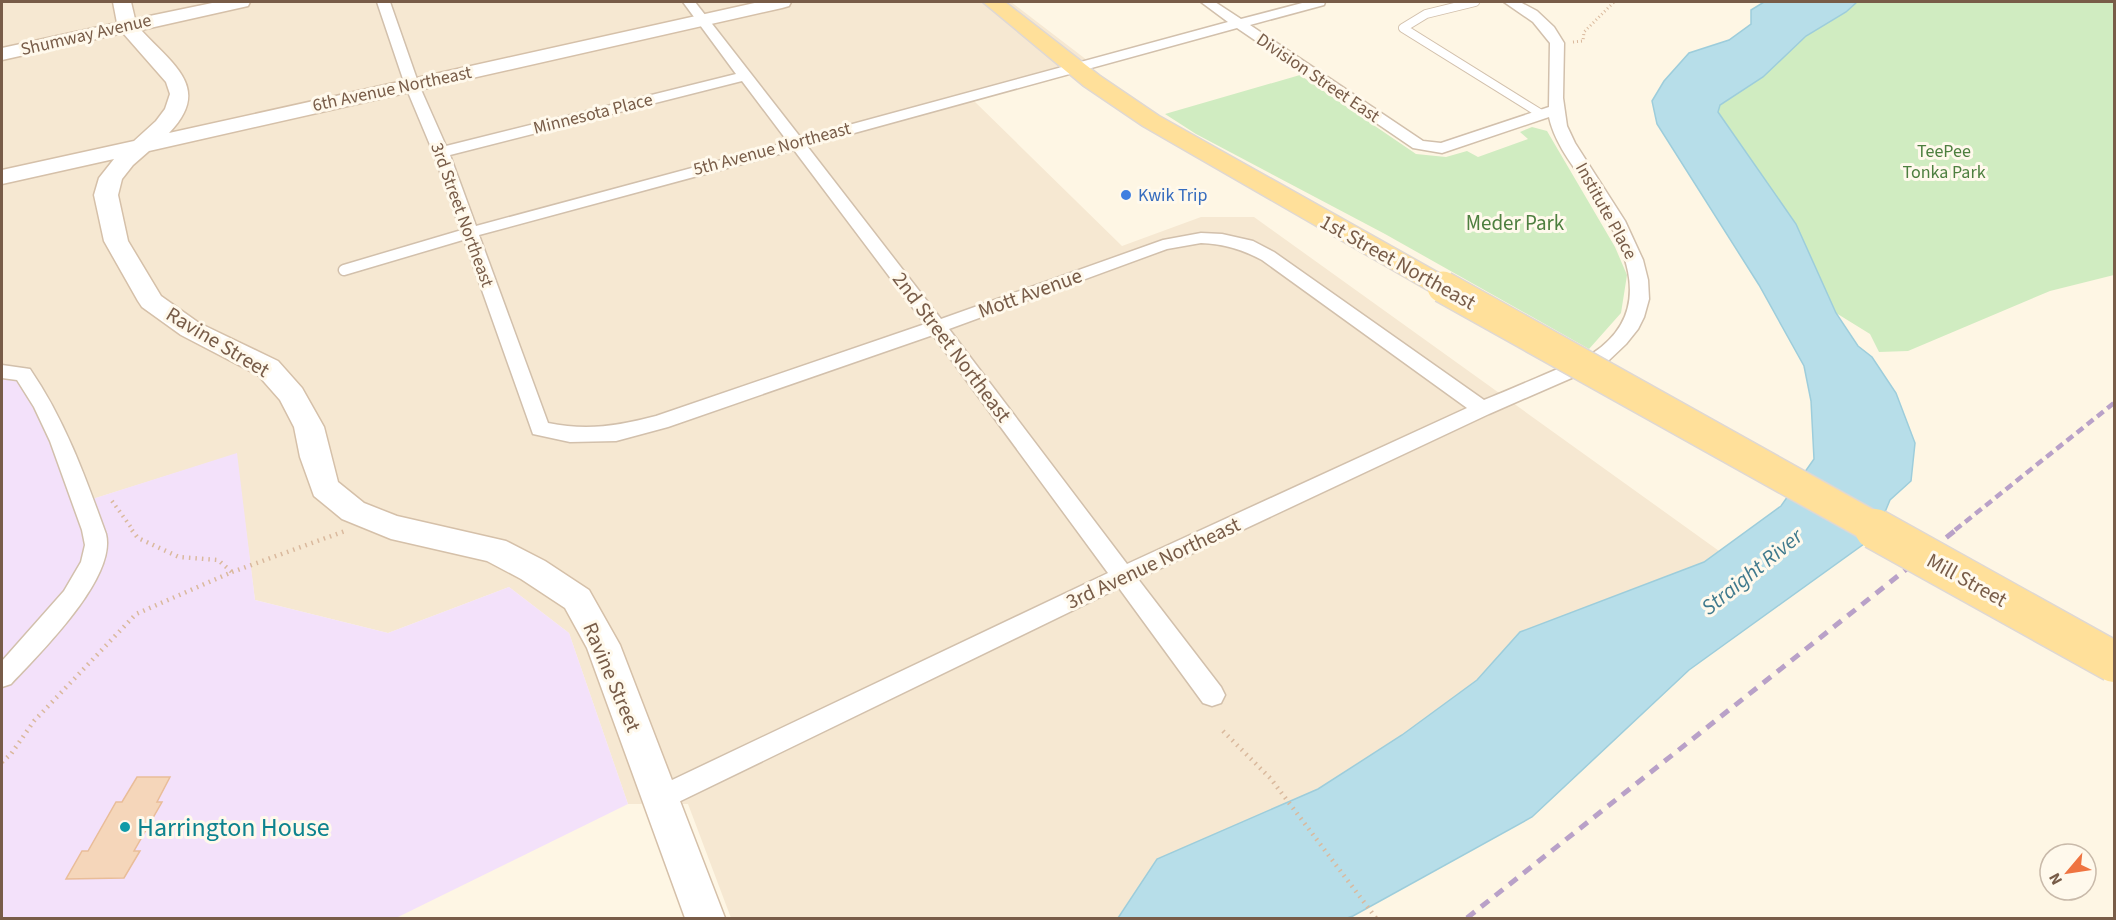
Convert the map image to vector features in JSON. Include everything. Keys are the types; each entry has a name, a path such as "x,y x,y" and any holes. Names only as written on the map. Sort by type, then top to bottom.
{"main road":[{"name":"1st Street Northeast","path":"993,2 1111,94 1179,138 1819,498"},
{"name":"Mill Street","path":"1819,498 2115,662"}],"street":[{"name":"Shumway Avenue","path":"2,54 124,14 241,2"},
{"name":"3rd Street Northeast","path":"384,2 412,85 441,152 540,429"},
{"name":"2nd Street Northeast","path":"689,2 937,327 1212,695"},
{"name":"6th Avenue Northeast","path":"2,177 782,2"},
{"name":"Division Street East","path":"1207,2 1413,143 1431,148 1442,148 1549,111"},
{"name":"5th Avenue Northeast","path":"469,233 796,142 1318,2"},
{"path":"1511,2 1540,19 1555,38"},
{"name":"Ravine Street","path":"124,14 176,81 180,94 176,109 164,126 125,160 111,178 106,195 116,241 151,301 190,329 268,368 292,395 309,427 315,457 325,488 353,511 391,527 495,550 533,570 577,599 603,645 660,799"},
{"name":"Institute Place","path":"1555,38 1549,111 1599,192 1635,261 1639,291 1635,317"},
{"name":"Minnesota Place","path":"441,152 745,76"},
{"name":"Mott Avenue","path":"540,429 570,435 616,434 661,422 937,327 1163,245 1191,239 1222,239 1247,245 1268,256 1482,409"},
{"name":"3rd Avenue Northeast","path":"660,799 1122,576 1482,409 1599,359 1627,331 1635,317"},
{"path":"2,372 23,374 42,399 72,467 96,544 85,579 43,633 2,677"},
{"path":"660,799 705,918"}],"lane":[{"path":"1475,2 1421,16 1407,23 1403,28 1549,111"},
{"path":"344,270 469,233"}],"path":[{"path":"1555,38 1583,41 1584,32 1614,2"},
{"path":"112,501 138,538 179,557 218,560 232,572"},
{"path":"2,762 11,754 49,705 136,614 232,572 345,531"},
{"path":"1223,731 1271,780 1376,918"}],"shaded area":[{"path":"2,2 1011,2 1096,67 973,100 1122,246 1201,217 1254,217 1733,561 1175,918 731,918 688,804 628,804 569,633 509,587 388,633 255,600 236,454 83,502 23,374 2,377"},
{"path":"23,374 83,502 237,453 255,600 388,633 509,587 569,633 628,804 396,918 2,918 2,377"}],"green space":[{"name":"TeePee Tonka Park","path":"1857,2 2114,2 2114,275 2050,291 1908,351 1879,352 1870,334 1836,313 1796,224 1718,112 1720,105 1763,77 1806,36 1846,12"},
{"name":"Meder Park","path":"1300,75 1416,154 1446,157 1467,151 1478,157 1528,139 1520,132 1532,127 1547,131 1615,247 1627,275 1621,313 1589,349 1385,234 1196,134 1165,114"}],"water":[{"name":"Straight River","path":"1764,2 1857,2 1846,12 1806,36 1763,77 1720,105 1718,112 1796,224 1836,313 1858,346 1872,357 1896,393 1915,443 1911,481 1890,500 1875,536 1689,670 1532,817 1353,916 1347,918 1118,918 1157,859 1318,789 1402,735 1477,680 1520,632 1704,562 1781,506 1814,459 1811,401 1804,366 1759,285 1657,124 1652,101 1664,81 1689,53 1729,40 1751,24 1751,10"}],"building":[{"name":"Harrington House","path":"137,777 170,777 157,802 162,802 134,851 140,851 124,878 66,879 82,851 88,851 116,802 122,802"}],"railway":[{"path":"1955,530 2114,403"},
{"path":"1467,918 1957,529"}],"place":[{"name":"Kwik Trip","path":"1126,195"},
{"name":"Harrington House","path":"125,827"}]}
